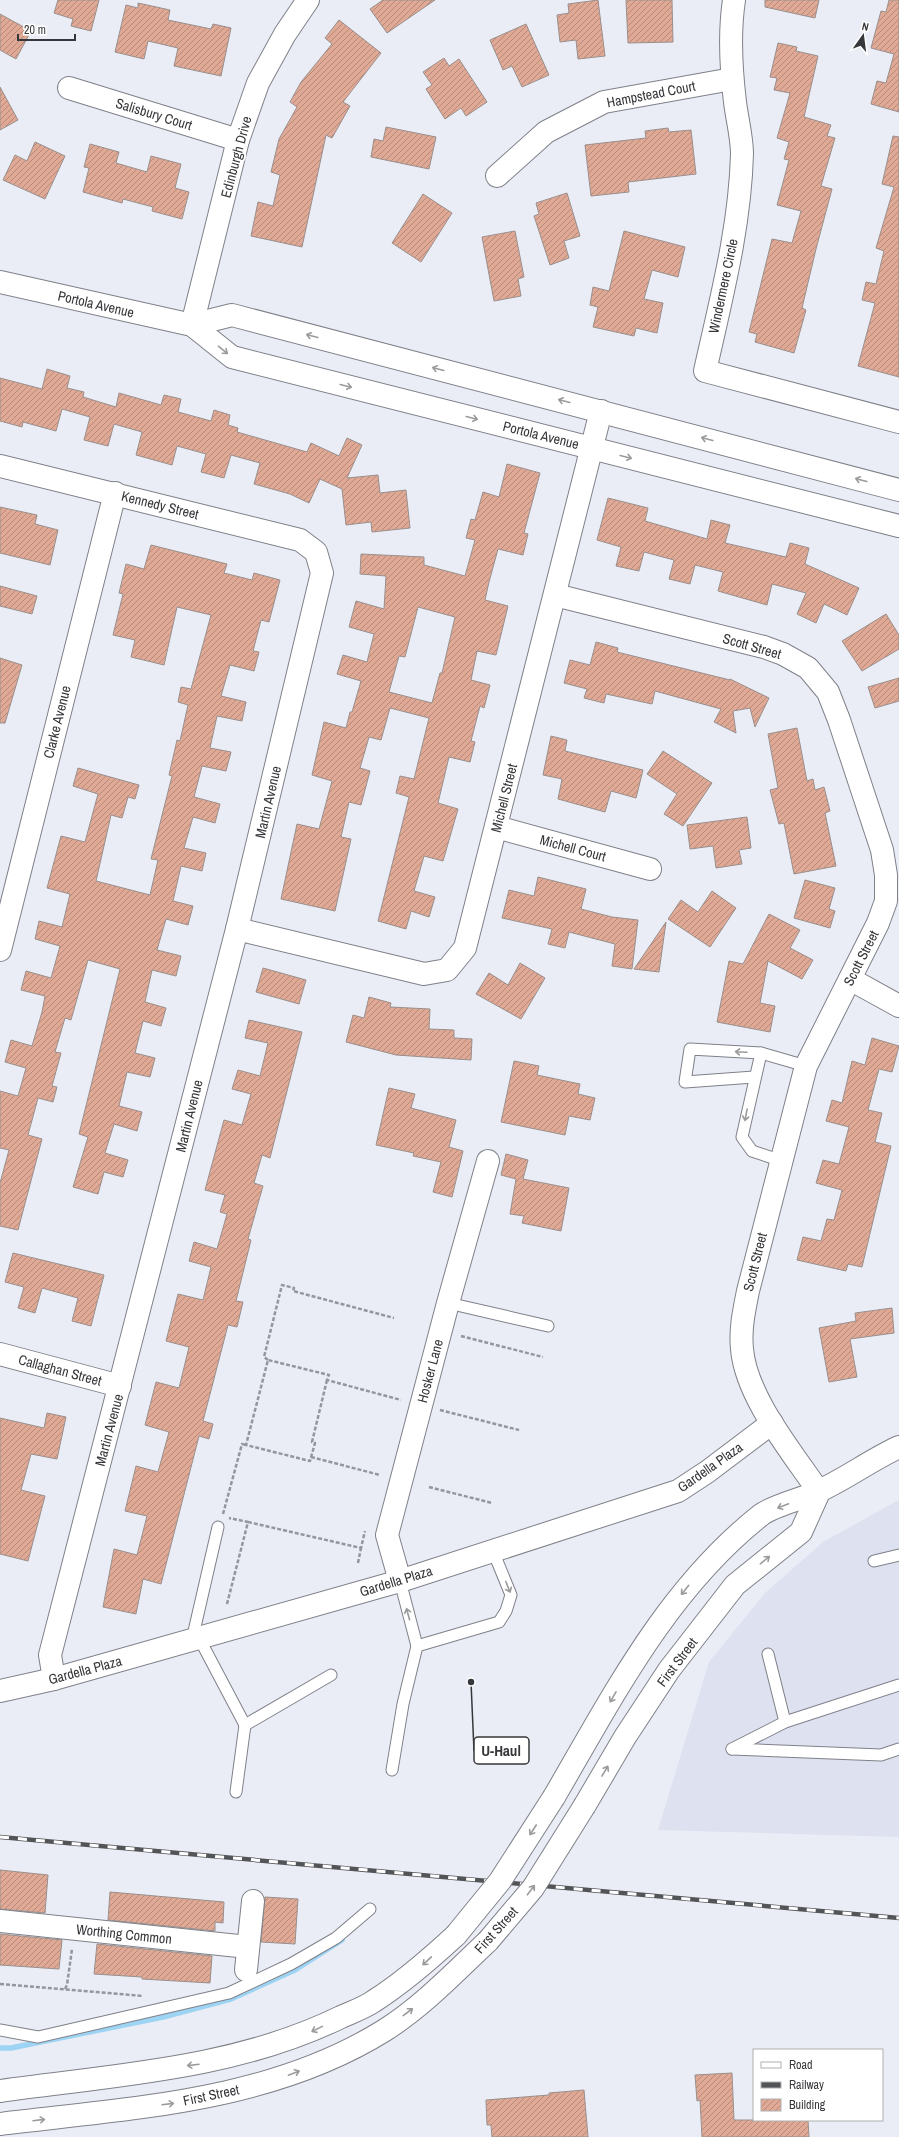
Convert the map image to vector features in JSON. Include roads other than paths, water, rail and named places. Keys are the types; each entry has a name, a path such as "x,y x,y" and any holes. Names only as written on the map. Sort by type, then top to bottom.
{"street":[{"name":"Edinburgh Drive","path":"192,325 238,140 258,83 285,34 308,0"},
{"name":"Windermere Circle","path":"734,0 731,17 732,79 742,152 739,198 731,253 705,371 899,422"},
{"name":"Hampstead Court","path":"497,176 546,132 604,102 732,79"},
{"name":"Salisbury Court","path":"69,88 238,140"},
{"name":"Portola Avenue","path":"0,282 192,325 232,357 899,526"},
{"name":"Portola Avenue","path":"192,325 232,315 899,490"},
{"name":"Michell Street","path":"237,929 424,974 447,970 466,948 601,411"},
{"name":"Kennedy Street","path":"0,466 300,540 316,552"},
{"name":"Clarke Avenue","path":"0,950 114,493"},
{"name":"Martin Avenue","path":"54,1679 50,1655 237,929 322,573 316,552"},
{"name":"Scott Street","path":"555,596 783,654 808,668 828,692 839,720 882,850 886,875 886,901 878,923 806,1066 741,1324 742,1350 752,1386 772,1423 819,1492"},
{"name":"Michell Court","path":"496,827 650,869"},
{"path":"850,979 899,1006"},
{"name":"Hosker Lane","path":"400,1581 387,1535 448,1303 488,1161"},
{"name":"Callaghan Street","path":"0,1354 120,1386"},
{"name":"Gardella Plaza","path":"0,1691 54,1679 400,1581 678,1491 707,1472 772,1423"},
{"name":"First Street","path":"0,2090 200,2064 248,2053 311,2032 373,2002 417,1971 456,1935 500,1880 554,1797 629,1669 662,1618 708,1562 762,1514 819,1492 899,1447"},
{"name":"First Street","path":"0,2124 186,2101 264,2084 331,2059 385,2030 429,1996 488,1941 533,1888 669,1670 735,1585 801,1532 819,1492"},
{"path":"246,1970 253,1902"},
{"name":"Worthing Common","path":"0,1921 248,1946"}],"lane":[{"path":"754,1077 685,1082 690,1049 761,1053 806,1066"},
{"path":"761,1053 754,1077 742,1137 752,1151 782,1160"},
{"path":"448,1303 548,1326"},
{"path":"218,1527 195,1639 245,1725 236,1792"},
{"path":"417,1646 499,1622 506,1611 511,1595 493,1551"},
{"path":"874,1562 899,1555"},
{"path":"392,1770 403,1704 417,1646 400,1581"},
{"path":"768,1654 785,1722"},
{"path":"245,1725 331,1675"},
{"path":"899,1685 785,1722 732,1749 881,1755 899,1749"},
{"path":"0,2030 38,2037 229,1993 291,1964 336,1938 370,1909"}],"waterway":[{"path":"0,2048 11,2048 163,2017 231,1999 295,1970 342,1940"}],"railway":[{"path":"0,1837 899,1918"}],"place":[{"name":"U-Haul","path":"471,1682"}]}
